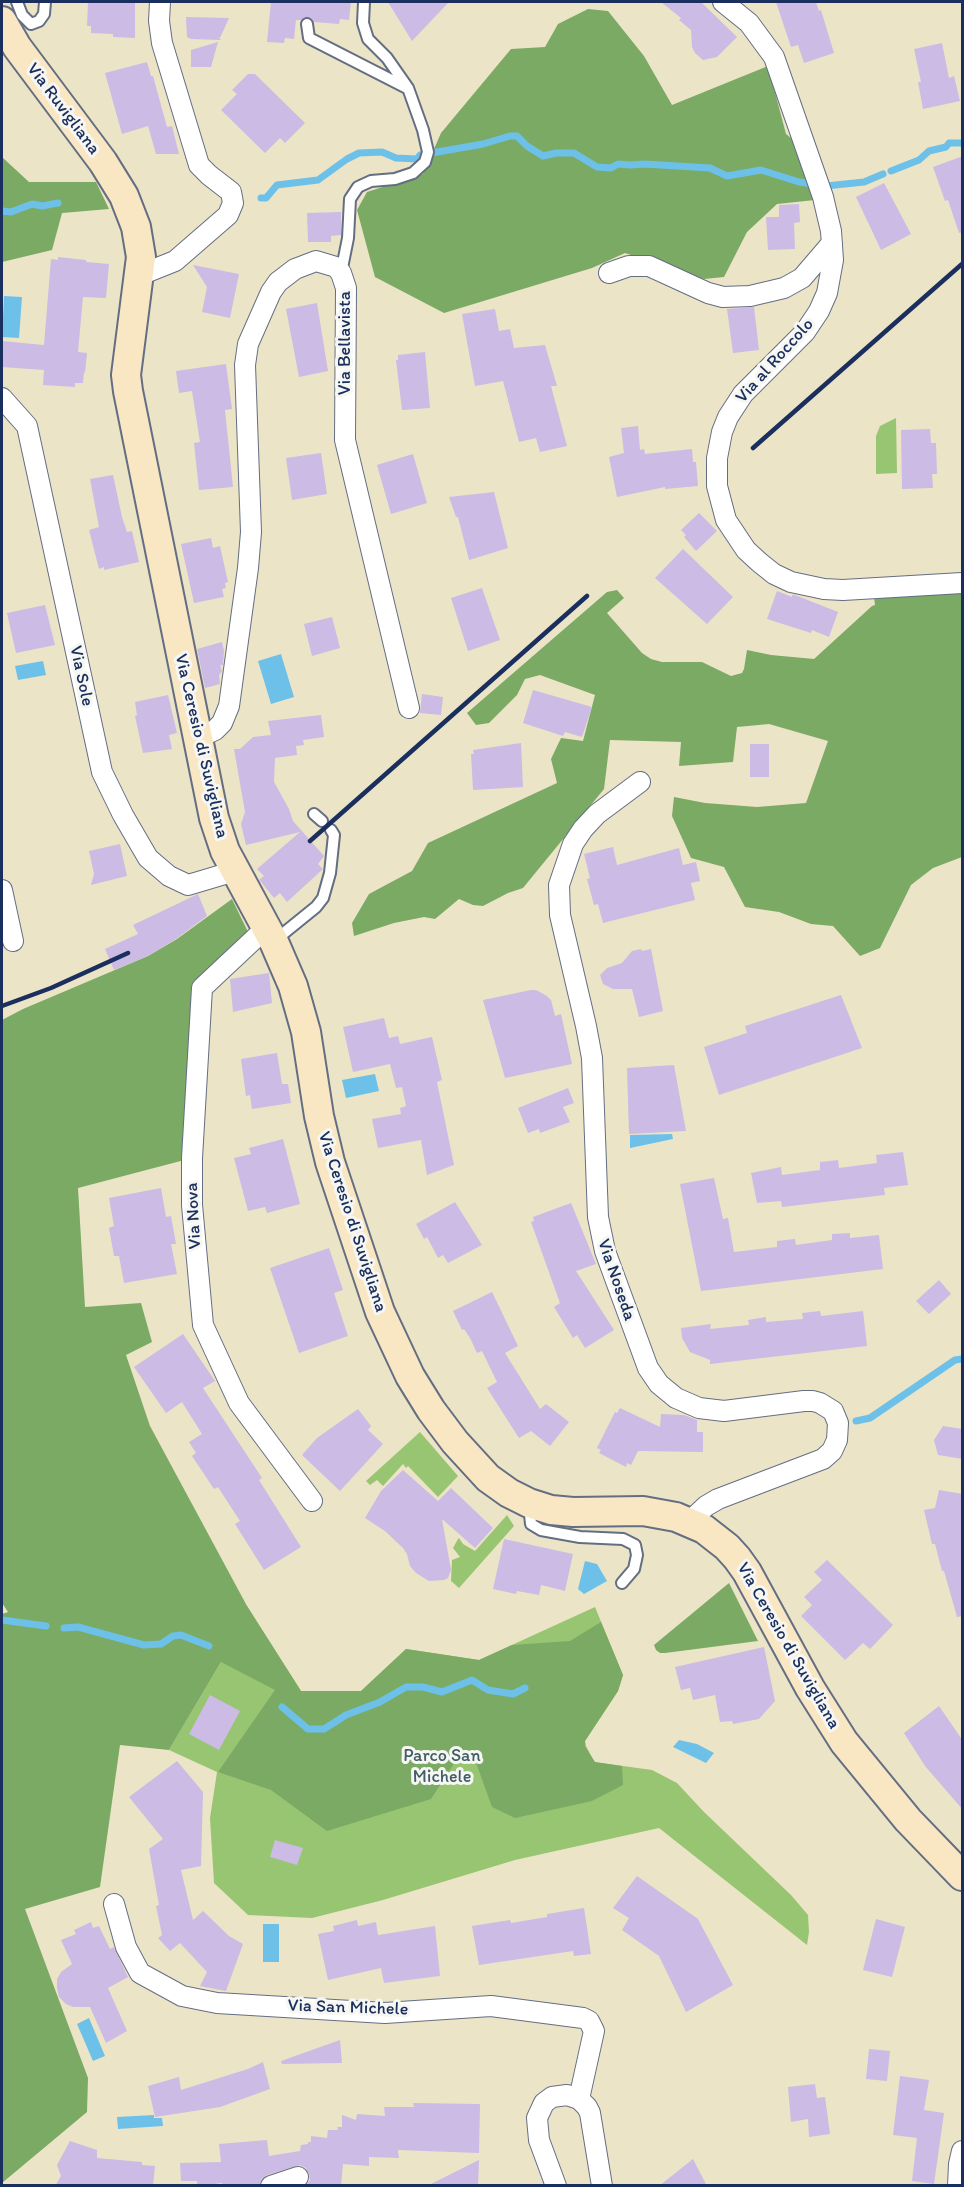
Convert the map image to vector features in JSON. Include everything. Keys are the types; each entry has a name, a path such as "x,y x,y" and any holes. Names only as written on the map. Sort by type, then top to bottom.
{"main road":[{"name":"Via Ruvigliana","path":"2,21 17,47 103,162 124,196"},
{"name":"Via Ceresio di Suvigliana","path":"124,196 140,241 140,275 128,360 128,391 214,818 235,872 270,935 294,986 302,1014 319,1116 330,1162 380,1312 395,1346 431,1410 455,1442 488,1478 509,1493 551,1510 643,1511 669,1516 704,1529 737,1558 810,1688 844,1742 901,1812 963,1876"}],"street":[{"path":"140,275 175,261 228,215 233,203 231,192 209,176 200,165 162,43 159,21 160,2"},
{"name":"Via al Roccolo","path":"723,2 749,23 774,57 823,197 833,260 827,293 819,311 805,332 743,394 728,417 722,432 717,458 717,486 726,520 740,542 759,562 774,574 799,584 843,590 963,583"},
{"path":"609,273 629,266 649,266 708,293 723,297 750,296 784,288 802,278 832,243"},
{"name":"Via Bellavista","path":"197,738 215,730 222,723 229,706 248,568 251,532 245,365 248,344 271,292 284,276 316,261 336,267 341,273 346,288 345,440 409,708"},
{"name":"Via Sole","path":"2,398 27,426 102,772 123,815 148,858 169,876 188,885 235,872"},
{"name":"Via Noseda","path":"640,782 597,814 584,829 573,844 559,885 560,915 586,1026 591,1059 598,1217 604,1251 648,1368 659,1384 676,1398 699,1408 724,1411 813,1401 833,1411 838,1423 837,1440 832,1451 823,1459 718,1499 706,1506 689,1522"},
{"path":"2,890 12,941"},
{"name":"Via Nova","path":"270,935 202,988 192,1158 192,1205 202,1325 239,1403 312,1501"},
{"name":"Via San Michele","path":"114,1904 126,1947 140,1973 182,1996 217,2003 386,2013 491,2006 583,2018 589,2021 594,2031 579,2099"},
{"path":"556,2186 539,2140 537,2118 544,2103 552,2097 567,2095 579,2099 590,2113 602,2186"},
{"path":"958,2186 959,2164 963,2151"},
{"path":"271,2186 298,2177"}],"lane":[{"path":"17,2 22,15 31,24 39,21 44,14 45,2"},
{"path":"341,273 348,238 350,199 358,187 371,181 395,179 413,173 424,162 428,152 426,138 408,88 387,58 368,39 363,23 364,2"},
{"path":"307,24 309,38 408,88"},
{"path":"270,935 316,907 322,898 330,873 334,835 331,830"},
{"path":"529,1503 531,1524 541,1530 623,1539 635,1545 637,1555 634,1569 622,1583"}],"green space":[{"path":"588,9 608,11 644,56 672,105 768,66 786,134 796,142 815,200 777,204 747,232 724,277 704,279 625,253 592,268 444,313 375,277 357,210 367,192 423,174 441,133 511,49 545,47 558,24"},
{"path":"2,157 29,182 96,182 109,209 62,213 52,250 2,262"},
{"path":"896,418 897,473 876,474 876,436 880,426"},
{"path":"962,589 962,857 933,868 911,885 880,948 860,956 833,926 811,924 779,912 745,907 724,867 691,858 672,816 674,797 705,803 757,807 806,803 828,741 769,724 737,727 733,762 679,766 681,742 610,740 604,789 523,888 483,906 473,905 459,899 435,919 424,917 394,923 354,936 352,923 369,894 412,871 428,843 557,783 551,759 561,738 583,741 595,695 540,675 525,679 517,695 489,723 476,725 467,713 607,592 617,590 624,598 607,613 642,653 662,662 702,662 731,676 742,673 747,650 814,659 875,605 874,597"},
{"path":"232,899 249,934 202,988 192,1158 78,1188 85,1307 141,1303 152,1342 126,1355 150,1426 247,1606 301,1691 361,1691 406,1649 479,1660 512,1645 570,1641 601,1622 623,1675 618,1691 585,1741 585,1746 595,1762 622,1766 623,1785 592,1801 515,1818 492,1807 474,1757 468,1754 457,1759 431,1799 327,1831 271,1790 218,1772 275,1690 221,1662 169,1750 120,1745 100,1887 25,1909 88,2078 87,2112 2,2183 2,1614 8,1612 2,1603 2,1020 148,956 177,939"},
{"path":"420,1432 458,1476 438,1497 408,1466 406,1468 403,1464 383,1486 377,1480 370,1485 366,1481"},
{"path":"507,1515 514,1526 459,1588 451,1581 452,1560 460,1557 453,1548 458,1539 475,1551"},
{"path":"729,1583 758,1641 665,1653 656,1650 654,1645"},
{"name":"Parco San Michele","path":"247,1606 301,1691 361,1691 406,1649 479,1660 595,1607 623,1675 618,1691 585,1741 594,1762 652,1770 677,1783 791,1895 808,1915 807,1945 659,1828 515,1860 383,1900 312,1918 248,1915 214,1883 210,1818 217,1772 169,1750 221,1662"}],"water":[{"path":"4,296 22,297 19,338 2,337"},
{"path":"281,654 294,697 271,704 258,661"},
{"path":"43,661 46,675 18,680 15,666"},
{"path":"375,1074 379,1091 346,1098 342,1080"},
{"path":"672,1134 673,1139 630,1148 630,1135"},
{"path":"585,1561 597,1564 607,1581 584,1594 578,1589"},
{"path":"679,1740 697,1744 714,1753 706,1763 673,1747"},
{"path":"263,1924 279,1924 279,1962 263,1962"},
{"path":"89,2018 105,2056 93,2061 77,2024"},
{"path":"154,2115 154,2118 162,2118 163,2126 118,2129 117,2117"}],"building":[{"path":"88,2 135,2 135,38 91,33 91,26 87,26"},
{"path":"271,2 351,2 349,20 340,19 339,24 314,22 310,17 305,17 296,20 294,39 285,38 284,43 267,42"},
{"path":"388,2 449,2 412,41"},
{"path":"661,2 701,2 737,37 717,57 703,60 692,47 691,30 679,20 681,18"},
{"path":"776,2 816,2 819,11 821,10 834,53 804,63 798,45 791,47"},
{"path":"186,17 229,18 220,38 218,37 221,40 187,37"},
{"path":"218,42 211,67 191,67 191,50"},
{"path":"942,43 949,78 954,76 960,101 923,109 918,82 921,82 914,49"},
{"path":"147,62 167,127 172,126 179,154 156,154 148,126 122,134 105,73"},
{"path":"248,74 255,74 305,123 285,143 280,138 265,153 221,110 237,94 232,90"},
{"path":"963,156 963,232 959,233 948,200 945,201 933,167"},
{"path":"884,183 911,234 881,250 856,197"},
{"path":"799,204 800,222 794,223 795,249 768,250 766,217 779,217 779,205"},
{"path":"341,212 341,235 331,236 331,242 308,242 307,213"},
{"path":"58,257 109,264 106,298 83,297 78,352 87,353 83,383 75,383 75,387 43,385 44,370 2,367 2,341 44,345 51,259 58,260"},
{"path":"193,265 239,274 230,318 202,312 207,287"},
{"path":"317,303 328,371 299,377 286,309"},
{"path":"754,307 759,350 733,353 727,309"},
{"path":"495,309 499,331 510,329 514,348 545,345 557,386 551,386 567,446 540,452 536,438 519,442 503,381 475,386 462,314"},
{"path":"425,352 430,408 402,410 396,360 398,360 398,355"},
{"path":"226,364 232,409 225,410 233,487 199,490 194,443 200,442 192,391 179,393 176,371"},
{"path":"638,426 640,450 644,449 645,454 692,449 693,462 696,462 698,486 665,489 665,487 617,497 609,457 624,453 621,428"},
{"path":"930,429 931,443 936,443 937,474 932,474 933,488 902,489 901,430"},
{"path":"321,453 327,494 292,500 286,458"},
{"path":"413,454 427,503 391,514 377,465"},
{"path":"113,475 122,517 127,532 132,531 139,562 104,570 104,567 99,569 89,530 99,527 90,479"},
{"path":"494,492 508,548 469,560 458,517 456,517 449,497"},
{"path":"699,513 717,531 696,551 681,530"},
{"path":"211,538 213,548 220,546 228,582 225,583 226,588 222,589 224,597 194,603 181,544"},
{"path":"683,549 733,597 707,624 655,578"},
{"path":"482,588 500,640 468,651 451,598"},
{"path":"777,591 792,597 795,595 838,612 829,637 812,630 811,633 767,619"},
{"path":"45,605 55,645 16,653 7,613"},
{"path":"332,617 340,648 312,656 304,624"},
{"path":"222,642 224,651 223,665 220,665 222,671 219,675 220,684 205,688 197,649"},
{"path":"533,690 592,707 582,737 565,732 563,736 523,723"},
{"path":"422,694 443,697 441,715 420,713"},
{"path":"168,695 177,733 169,735 172,749 143,753 135,716 137,715 135,702"},
{"path":"321,715 324,737 303,740 304,745 296,746 297,755 275,758 274,782 293,821 324,856 318,864 323,869 287,902 280,893 274,898 259,880 264,876 257,869 300,832 246,845 241,824 245,812 234,749 240,749 253,737 271,735 268,721"},
{"path":"521,743 523,787 473,790 471,754 474,754 473,750"},
{"path":"750,744 769,744 769,777 750,777"},
{"path":"120,844 127,876 91,885 94,874 89,851"},
{"path":"613,847 617,865 679,848 683,865 696,862 700,881 691,883 695,900 603,923 598,904 594,905 587,879 590,878 584,854"},
{"path":"198,894 207,916 148,956 114,970 105,949 138,934 133,925"},
{"path":"641,949 642,951 651,949 663,1011 639,1017 632,989 613,989 603,984 600,975 607,968 622,963 632,951"},
{"path":"269,973 272,1003 233,1012 230,979"},
{"path":"536,990 551,1000 555,1016 561,1014 572,1064 505,1078 483,1000"},
{"path":"841,995 862,1048 719,1095 704,1047 747,1033 745,1026"},
{"path":"384,1018 389,1038 398,1036 400,1044 432,1037 442,1080 437,1082 454,1165 427,1175 421,1140 378,1148 372,1119 401,1114 400,1108 406,1106 402,1087 396,1088 390,1064 353,1072 343,1027"},
{"path":"277,1053 282,1084 288,1084 291,1103 252,1109 250,1095 246,1096 241,1059"},
{"path":"674,1065 686,1131 629,1134 627,1068"},
{"path":"568,1088 574,1103 563,1107 570,1122 540,1133 539,1129 528,1133 518,1108"},
{"path":"283,1139 300,1204 267,1213 265,1207 248,1211 234,1158 251,1154 249,1148"},
{"path":"903,1152 908,1185 884,1188 885,1195 782,1207 781,1201 757,1203 751,1173 781,1167 782,1175 820,1170 820,1162 838,1160 839,1168 877,1163 876,1155"},
{"path":"714,1178 723,1219 728,1218 734,1252 777,1247 777,1241 795,1239 796,1245 832,1240 832,1234 850,1233 850,1238 879,1235 883,1269 701,1291 680,1184"},
{"path":"161,1188 166,1217 171,1216 176,1244 171,1244 177,1274 124,1283 119,1256 114,1256 109,1228 114,1226 109,1198"},
{"path":"455,1202 482,1245 448,1263 443,1255 438,1258 427,1237 424,1239 416,1224"},
{"path":"571,1203 596,1264 576,1271 614,1330 585,1348 577,1335 573,1338 554,1307 560,1303 531,1222 534,1221 533,1217"},
{"path":"329,1248 343,1290 334,1293 348,1336 299,1353 270,1268"},
{"path":"939,1280 951,1294 929,1314 916,1301"},
{"path":"492,1292 518,1346 505,1353 540,1409 546,1404 569,1422 550,1446 531,1431 519,1438 487,1388 497,1382 482,1351 477,1353 453,1311"},
{"path":"820,1311 821,1316 863,1311 867,1346 710,1364 710,1360 690,1352 682,1338 681,1328 711,1324 710,1329 749,1325 748,1320 766,1317 766,1322 803,1319 802,1313"},
{"path":"183,1334 215,1381 203,1388 262,1478 259,1480 301,1547 264,1570 235,1524 240,1521 218,1487 214,1489 192,1456 196,1453 189,1442 202,1434 182,1402 166,1413 134,1367"},
{"path":"620,1408 660,1427 661,1414 684,1415 697,1420 697,1432 703,1432 703,1452 638,1451 631,1465 627,1463 626,1467 599,1453 601,1450 597,1448 615,1412 617,1413"},
{"path":"358,1409 371,1426 368,1430 383,1444 340,1491 302,1455 317,1438"},
{"path":"943,1426 963,1429 963,1459 938,1455 934,1440"},
{"path":"403,1470 438,1501 451,1488 493,1528 475,1548 442,1519 451,1570 448,1578 444,1580 429,1581 416,1573 410,1566 403,1548 385,1531 365,1518 381,1491"},
{"path":"939,1490 963,1494 963,1616 957,1617 935,1544 932,1544 924,1510 935,1508"},
{"path":"504,1539 573,1554 565,1591 541,1585 539,1595 517,1591 516,1594 493,1589"},
{"path":"827,1560 893,1625 870,1649 863,1643 845,1660 801,1616 812,1605 804,1597 822,1580 814,1572"},
{"path":"764,1647 775,1701 759,1719 733,1724 732,1721 720,1722 715,1695 693,1700 690,1688 681,1690 675,1667"},
{"path":"210,1695 240,1711 219,1750 189,1734"},
{"path":"939,1706 963,1741 963,1810 925,1766 904,1733"},
{"path":"177,1761 203,1792 201,1866 181,1870 193,1920 203,1911 229,1936 243,1944 226,1991 200,1986 207,1972 180,1943 170,1951 158,1938 162,1935 156,1906 159,1905 149,1849 163,1839 129,1797"},
{"path":"275,1840 303,1848 297,1865 270,1857"},
{"path":"637,1876 698,1919 733,1985 686,2012 659,1956 622,1930 629,1918 613,1908"},
{"path":"584,1908 591,1954 574,1956 573,1951 479,1965 472,1926 510,1920 511,1923"},
{"path":"876,1919 905,1927 892,1977 863,1970"},
{"path":"357,1920 358,1926 376,1922 378,1935 435,1926 440,1976 384,1983 381,1968 328,1980 318,1934 334,1931 333,1926"},
{"path":"91,1922 93,1928 99,1926 110,1949 114,1947 128,1977 108,1988 127,2031 106,2043 90,2007 73,2007 66,2004 59,1997 57,1988 57,1979 61,1972 72,1964 61,1940 76,1934 74,1930"},
{"path":"340,2040 342,2063 282,2064 281,2061"},
{"path":"869,2049 890,2051 887,2081 866,2079"},
{"path":"263,2062 270,2089 220,2107 155,2117 148,2086 179,2077 181,2090"},
{"path":"900,2076 929,2080 924,2110 944,2113 934,2184 912,2181 917,2138 893,2135"},
{"path":"815,2084 817,2098 825,2097 830,2134 809,2137 808,2119 791,2122 788,2087"},
{"path":"413,2103 480,2104 479,2153 398,2150 399,2158 369,2157 369,2166 343,2164 341,2186 306,2186 310,2180 309,2174 306,2168 300,2165 267,2175 259,2186 223,2186 222,2183 197,2186 197,2181 181,2181 180,2163 221,2162 219,2144 267,2140 269,2156 300,2151 301,2145 311,2142 311,2136 327,2138 328,2130 338,2130 337,2127 342,2127 342,2115 356,2120 357,2114 385,2116 384,2107 414,2107"},
{"path":"70,2141 97,2150 97,2158 142,2162 142,2165 155,2166 153,2186 55,2186 61,2176 57,2165"},
{"path":"693,2159 707,2186 659,2186"},
{"path":"479,2160 478,2186 427,2186"}],"waterway":[{"path":"261,198 266,198 277,185 318,180 359,153 382,152 396,158 417,159 420,155 483,144 510,136 517,136 527,146 543,156 574,153 597,167 611,168 618,164 644,164 710,168 727,176 761,170 799,182 826,186 864,182 883,174"},
{"path":"891,171 919,160 929,151 946,147 949,143 962,143"},
{"path":"2,211 11,212 32,204 42,206 58,203"},
{"path":"856,1421 870,1418 955,1360 962,1359"},
{"path":"2,1620 46,1626"},
{"path":"64,1628 78,1627 144,1645 161,1644 173,1636 181,1635 209,1646"},
{"path":"282,1707 308,1729 324,1729 346,1715 380,1702 406,1687 423,1687 442,1692 472,1680 488,1690 513,1694 525,1688"}],"railway":[{"path":"753,448 962,264"},
{"path":"310,841 587,596"},
{"path":"2,1006 51,988 128,953"}]}
